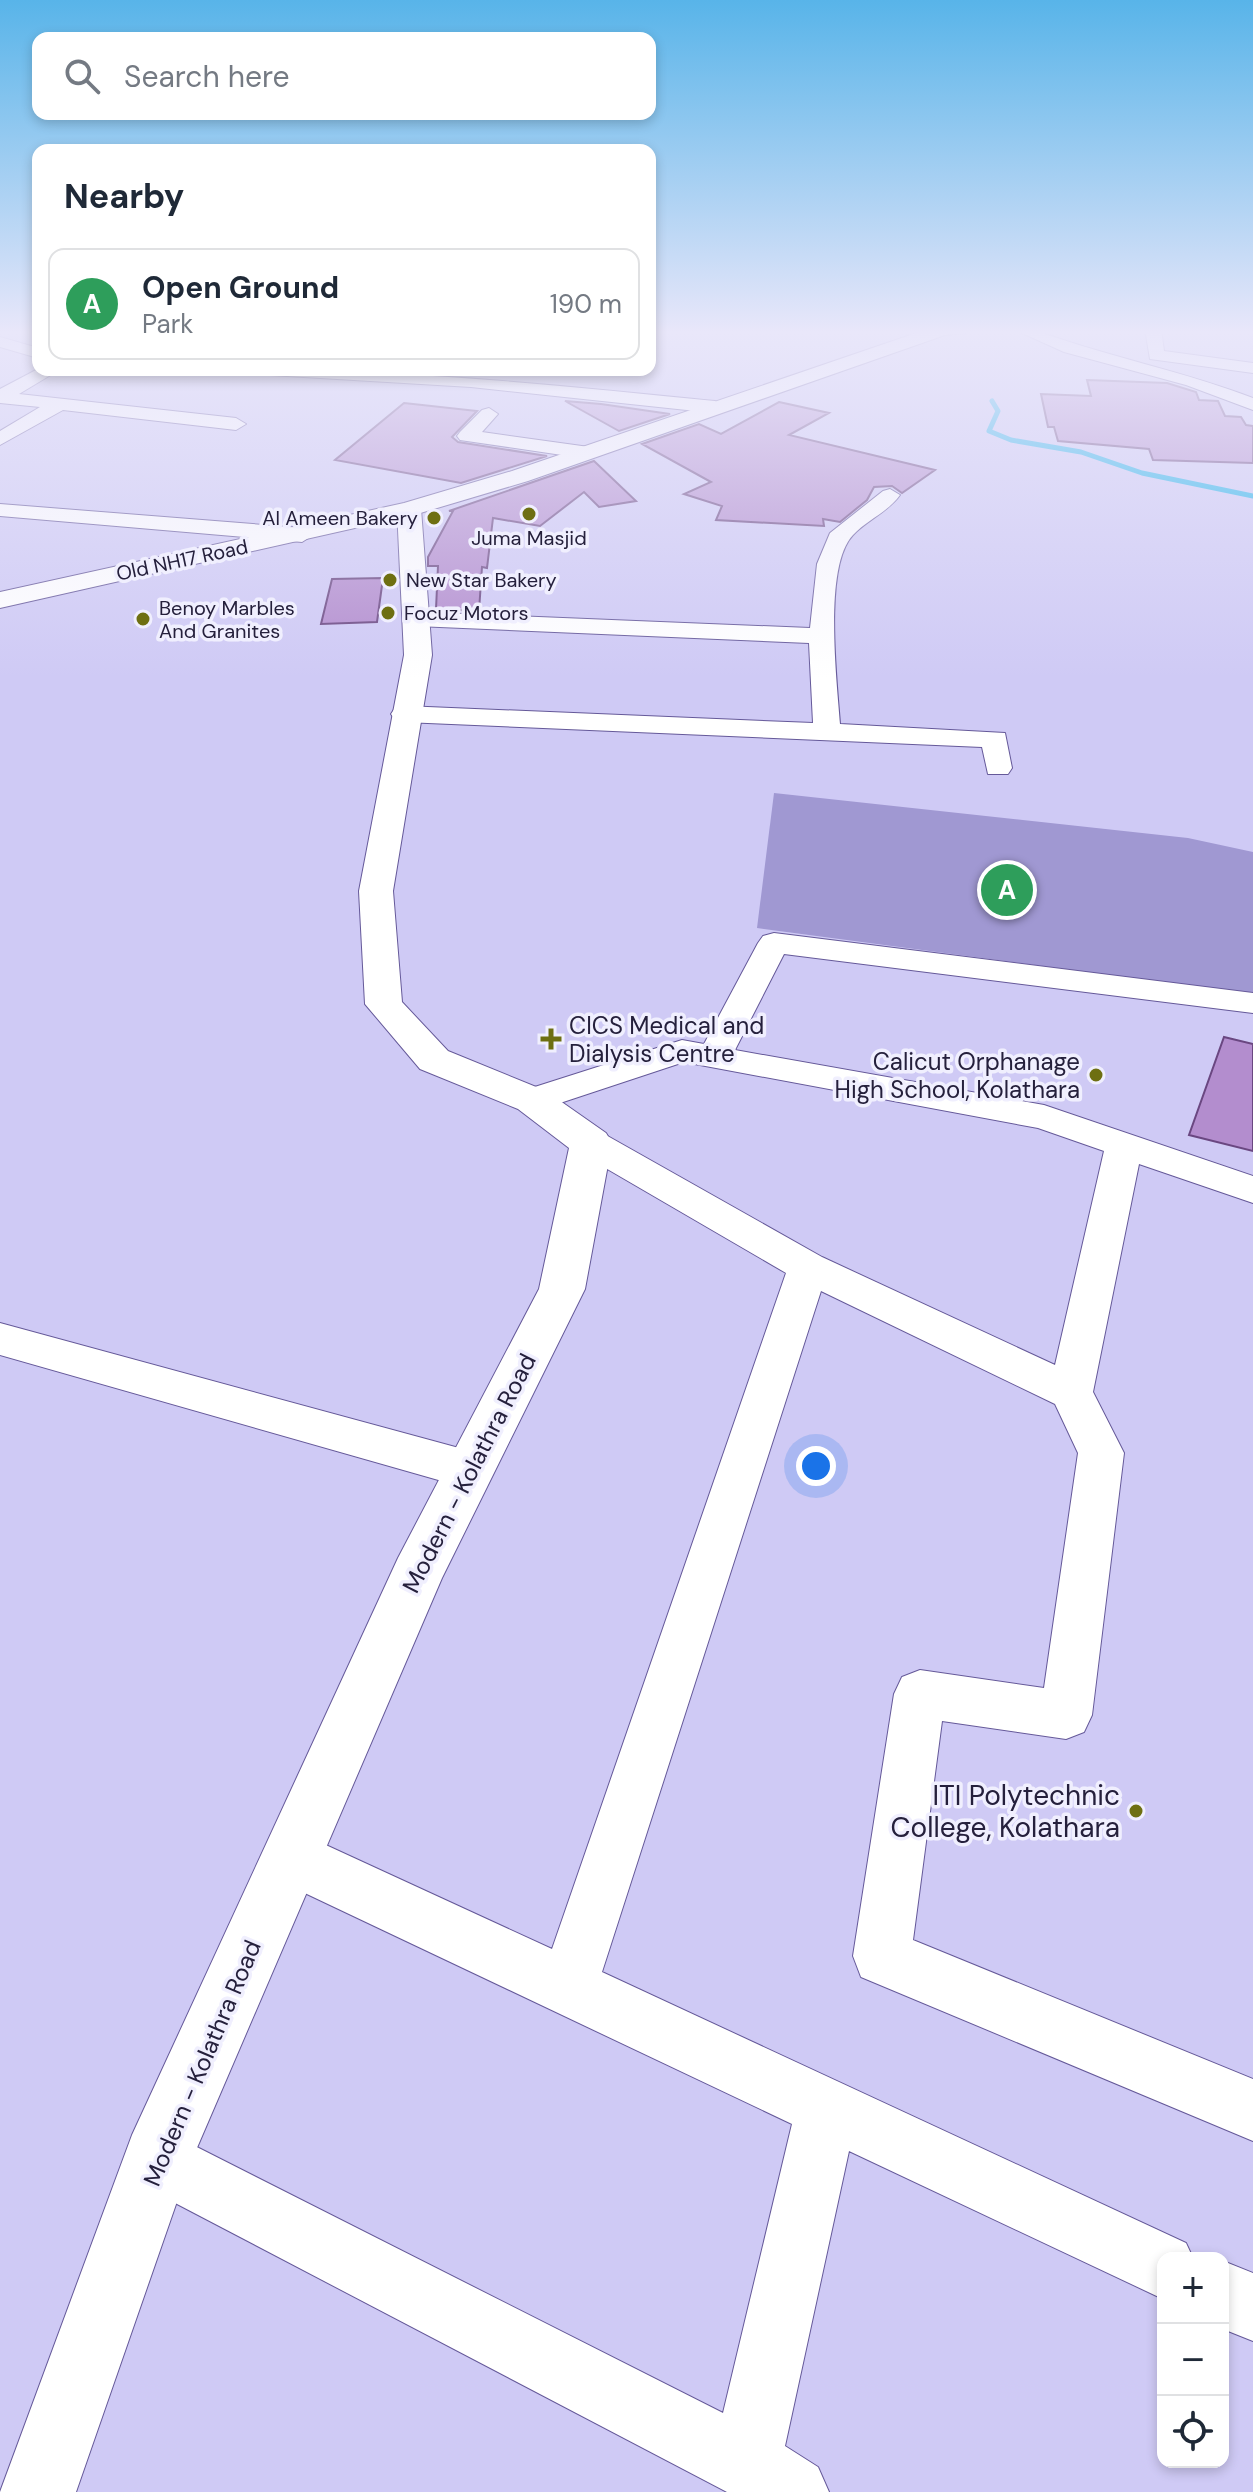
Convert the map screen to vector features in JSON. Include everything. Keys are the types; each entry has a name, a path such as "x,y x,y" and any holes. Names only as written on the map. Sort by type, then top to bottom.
{"main road":[{"name":"Old NH17 Road","path":"0,600 409,509 610,445"},
{"path":"409,509 418,655 404,714 376,891 384,1004 434,1060 532,1100 591,1143"},
{"name":"Modern - Kolathra Road","path":"37,2492 157,2160 417,1574 562,1289 591,1143"}],"street":[{"path":"534,445 589,453"},
{"path":"827,733 821,636 828,564 841,533 890,495"},
{"path":"0,510 302,535"},
{"path":"416,619 821,636"},
{"path":"404,714 570,718 995,739 998,768"},
{"path":"714,1057 774,943 1253,1003"},
{"path":"532,1100 682,1051 1044,1117 1253,1190"},
{"path":"591,1143 808,1267 1071,1392"},
{"path":"1124,1145 1071,1392 1101,1453 1066,1715 920,1694 882,1956 1253,2110"},
{"path":"568,1987 808,1267"},
{"path":"0,1339 470,1470"},
{"path":"291,1857 1157,2263"},
{"path":"157,2160 770,2477 827,2108"},
{"path":"1229,2297 1253,2308"}],"shaded area":[{"path":"774,793 1188,838 1253,852 1253,994 757,928"}],"building":[{"path":"353,445 479,445 547,456 461,483 335,460"},
{"path":"644,445 832,445 935,470 902,493 892,486 874,487 867,500 840,522 823,519 824,526 716,520 722,506 684,494 711,482"},
{"path":"1107,445 1253,445 1253,463 1153,460 1149,449"},
{"path":"594,461 636,501 599,507 584,492 540,526 493,518 487,568 482,567 479,611 436,609 438,566 428,566 428,557 453,511 449,511"},
{"path":"383,578 377,622 321,624 332,579"},
{"path":"1224,1037 1253,1044 1253,1151 1189,1135"}],"waterway":[{"path":"1042,445 1081,452 1142,473 1253,496"}],"place":[{"name":"Juma Masjid","path":"529,514"},
{"name":"Al Ameen Bakery","path":"434,518"},
{"name":"New Star Bakery","path":"390,580"},
{"name":"Focuz Motors","path":"388,613"},
{"name":"Benoy Marbles And Granites","path":"143,619"},
{"name":"Open Ground","path":"1007,890"},
{"name":"CICS Medical and Dialysis Centre","path":"551,1039"},
{"name":"Calicut Orphanage High School, Kolathara","path":"1096,1075"},
{"name":"ITI Polytechnic College, Kolathara","path":"1136,1811"}]}
